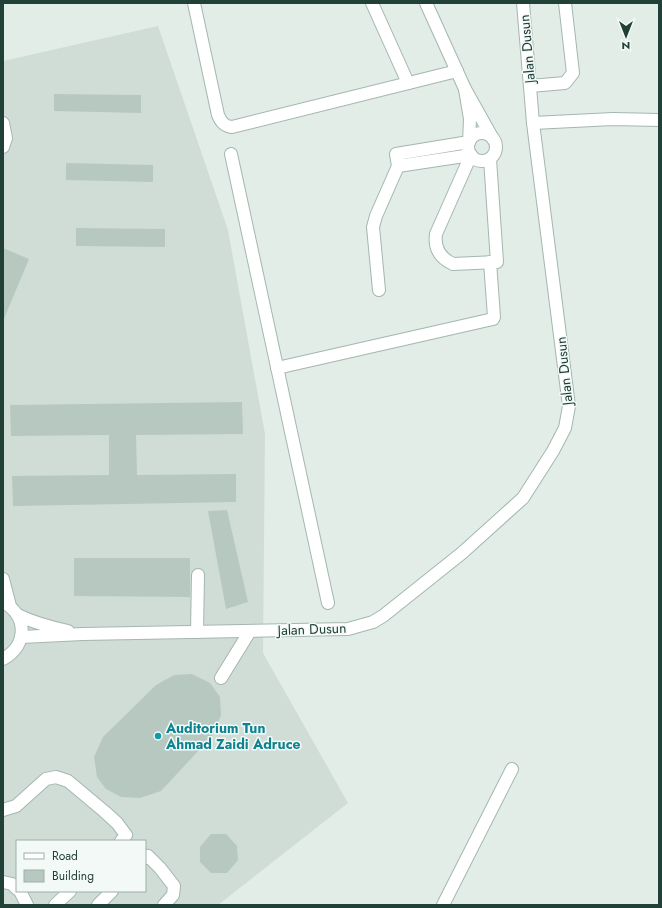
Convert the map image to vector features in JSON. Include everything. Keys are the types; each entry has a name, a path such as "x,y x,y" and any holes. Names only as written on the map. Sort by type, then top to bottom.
{"street":[{"path":"194,3 218,115 220,120 228,126 232,127 457,71"},
{"path":"372,3 408,83"},
{"path":"426,3 465,89 493,139 496,148 490,159 497,262 453,264 448,262 438,250 436,234 471,155"},
{"name":"Jalan Dusun","path":"83,634 348,629 373,622 383,616 462,553 524,498 565,428 569,406 533,123 523,3"},
{"path":"530,86 566,83 573,73 565,3"},
{"path":"465,89 470,119 468,147 471,155 478,160 482,161 490,159"},
{"path":"533,123 614,119 659,120"},
{"path":"3,123 6,138 3,147"},
{"path":"379,290 373,227 376,216 398,166 396,154 469,142 476,135 480,134 485,134 493,139"},
{"path":"231,154 328,603"},
{"path":"398,166 471,155"},
{"path":"444,159 457,168 459,172 458,183"},
{"path":"277,368 493,319 490,262"},
{"path":"197,632 198,576"},
{"path":"3,579 10,608 22,630 21,638 18,644 6,657 3,669"},
{"path":"10,608 28,621 43,626 83,634"},
{"path":"221,678 250,631"},
{"path":"21,638 83,634"},
{"path":"443,905 512,769"},
{"path":"3,810 16,806 46,779 56,777 68,781 105,812 117,823 126,839"},
{"path":"146,856 160,868 174,886 173,895 164,905"},
{"path":"3,882 12,884 16,888"},
{"path":"20,892 27,905"},
{"path":"55,905 69,892"},
{"path":"98,905 111,892"}],"shaded area":[{"path":"158,26 228,230 265,434 263,653 348,803 218,905 3,905 3,61"}],"building":[{"path":"54,94 141,95 141,113 54,111"},
{"path":"66,163 153,165 153,182 66,180"},
{"path":"76,228 165,229 165,247 76,246"},
{"path":"3,248 29,259 3,321"},
{"path":"242,402 243,434 136,435 137,475 236,474 236,502 13,506 12,476 109,475 109,435 11,436 10,405"},
{"path":"227,510 248,602 226,609 208,511"},
{"path":"74,558 190,558 190,597 74,596"},
{"name":"Auditorium Tun Ahmad Zaidi Adruce","path":"192,674 210,683 220,697 221,715 213,735 161,791 140,798 121,797 106,789 97,777 94,757 103,737 156,685 174,675"},
{"path":"211,834 226,834 237,846 238,860 227,873 211,873 200,862 200,847"}],"place":[{"name":"Auditorium Tun Ahmad Zaidi Adruce","path":"158,736"}]}
